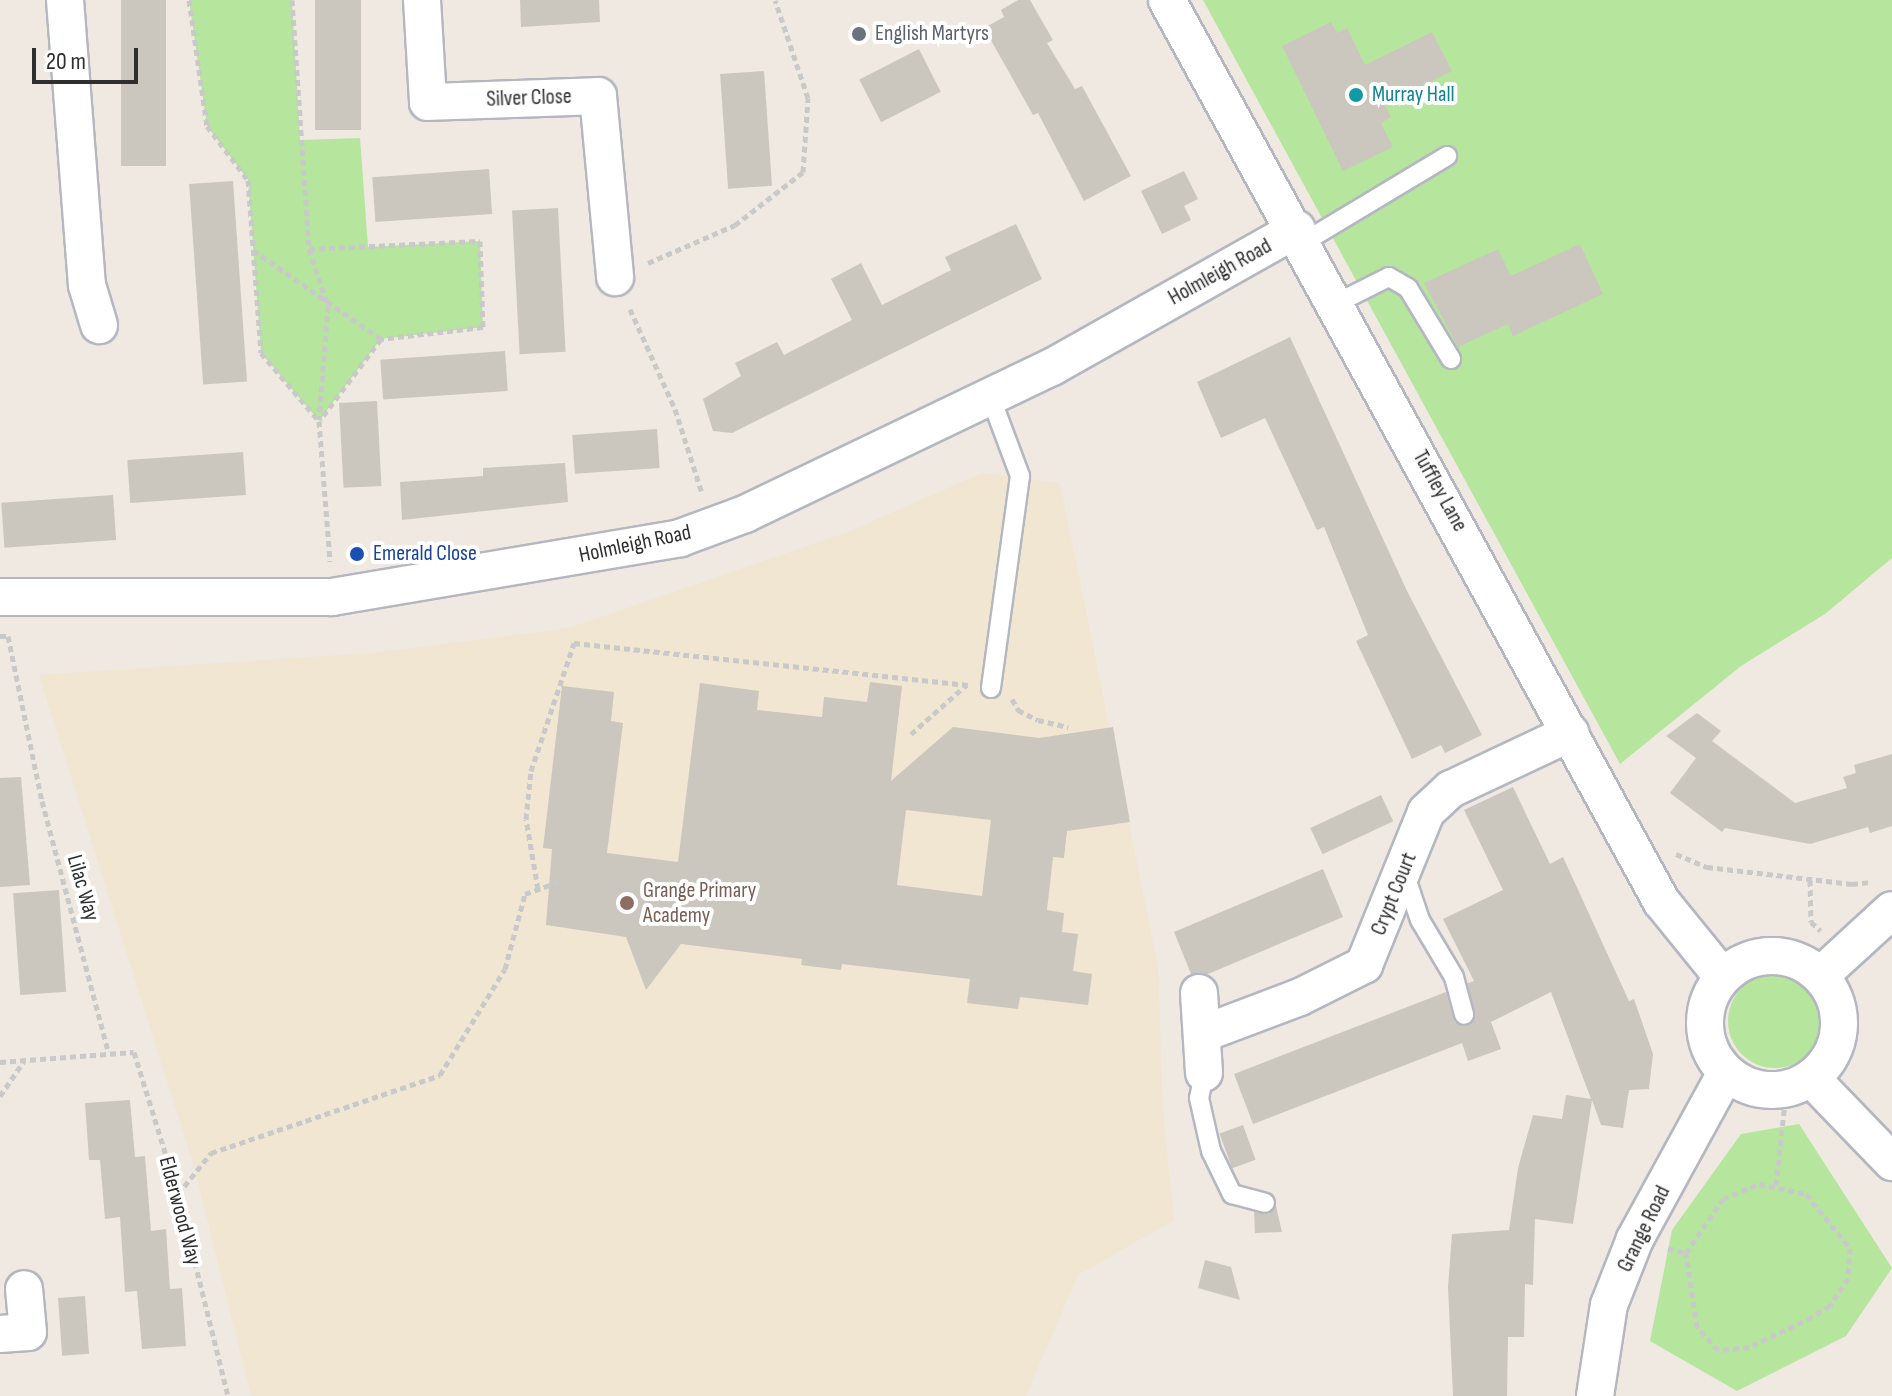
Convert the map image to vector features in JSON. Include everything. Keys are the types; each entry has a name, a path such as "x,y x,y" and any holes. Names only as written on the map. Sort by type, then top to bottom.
{"street":[{"path":"65,0 87,285 99,325"},
{"name":"Silver Close","path":"422,0 428,102 598,96 615,277"},
{"name":"Tuffley Lane","path":"1167,0 1337,303 1661,901 1722,976"},
{"name":"Holmleigh Road","path":"0,597 332,597 680,538 714,526 989,393 1052,367 1300,236"},
{"name":"Crypt Court","path":"1202,1034 1300,997 1364,965 1404,873 1426,812 1451,789 1570,733"},
{"path":"1833,964 1840,1032 1830,1058 1799,1084 1753,1088 1726,1073 1708,1047 1704,1017 1722,976 1746,959 1774,954 1833,964 1892,910"},
{"path":"1199,993 1204,1073"},
{"name":"Grange Road","path":"1595,1396 1609,1305 1635,1239 1726,1073"},
{"path":"1799,1084 1892,1162"},
{"path":"0,1334 28,1332 24,1289"}],"lane":[{"path":"1300,236 1447,156"},
{"path":"1337,303 1389,277 1408,288 1451,359"},
{"path":"989,393 1020,476 991,688"},
{"path":"1404,873 1420,920 1454,977 1464,1015"},
{"path":"1204,1073 1199,1098 1211,1151 1232,1194 1265,1203"}],"path":[{"path":"189,0 207,126 248,180 261,353 319,421"},
{"path":"292,0 309,249 328,306 319,421 332,597"},
{"path":"714,526 675,409 615,277 735,225 803,172 808,98 775,0"},
{"path":"253,250 328,306 381,339 483,327 480,241 309,249"},
{"path":"319,421 381,339"},
{"name":"Lilac Way","path":"0,636 8,636 42,801 108,1051"},
{"path":"538,889 526,819 531,771 574,643 1007,689 1018,710 1038,720 1068,727"},
{"path":"911,734 966,685"},
{"path":"1670,849 1707,867 1852,884 1881,876"},
{"path":"1810,880 1811,922 1833,964"},
{"path":"178,1194 211,1153 440,1075 505,969 525,894 561,881"},
{"path":"0,1062 108,1051"},
{"name":"Elderwood Way","path":"108,1051 134,1052 178,1194 228,1396"},
{"path":"0,1096 24,1061"},
{"path":"1776,1185 1799,1084"},
{"path":"1759,1184 1776,1185 1806,1194 1833,1224 1850,1248 1848,1278 1830,1306 1812,1317 1749,1347 1718,1350 1697,1327 1686,1253 1723,1199 1759,1184"}],"shaded area":[{"name":"Grange Primary Academy","path":"982,473 1060,483 1158,967 1163,1111 1174,1220 1078,1275 1026,1396 251,1396 195,1170 39,675 371,653 569,628 848,532"}],"green space":[{"path":"189,0 292,0 300,140 360,138 368,247 480,241 483,327 381,339 319,421 261,353 248,180 207,126"},
{"path":"1203,0 1892,0 1892,558 1825,614 1741,666 1620,764"},
{"path":"1775,974 1793,977 1808,988 1819,1003 1822,1021 1819,1039 1808,1054 1793,1065 1775,1068 1757,1065 1742,1054 1731,1039 1728,1021 1731,1003 1742,988 1757,977"},
{"path":"1799,1124 1892,1268 1846,1336 1737,1391 1650,1341 1672,1230 1741,1134"}],"building":[{"path":"121,0 166,0 166,166 121,166"},
{"path":"315,0 361,0 361,130 315,130"},
{"path":"520,0 599,0 600,22 521,27"},
{"path":"1018,0 1030,0 1053,40 1047,43 1075,89 1082,86 1131,176 1084,201 1038,113 1033,115 984,28 1004,17 1001,10"},
{"name":"Murray Hall","path":"1331,22 1337,33 1347,28 1365,65 1432,32 1452,71 1385,105 1391,117 1381,123 1393,147 1343,171 1282,46"},
{"path":"919,49 941,92 881,122 859,79"},
{"path":"764,71 772,186 728,189 720,74"},
{"path":"489,169 492,214 375,222 372,177"},
{"path":"1184,171 1198,199 1184,206 1191,220 1162,234 1141,191"},
{"path":"233,181 247,382 203,385 189,184"},
{"path":"558,208 566,352 520,354 512,210"},
{"path":"1016,224 1042,279 732,433 713,431 703,399 741,376 735,363 777,342 784,355 852,320 831,279 861,263 882,305 951,270 945,257"},
{"path":"1580,244 1603,294 1513,336 1508,324 1458,347 1424,283 1498,249 1511,276"},
{"path":"1290,337 1407,591 1482,735 1445,753 1441,745 1412,759 1356,641 1368,635 1324,527 1317,530 1265,418 1221,438 1197,382"},
{"path":"505,351 508,391 383,400 380,360"},
{"path":"377,401 381,486 344,488 339,403"},
{"path":"657,429 660,468 575,474 572,435"},
{"path":"243,452 246,495 130,503 127,460"},
{"path":"565,463 568,502 402,520 400,482 483,476 483,468"},
{"path":"113,495 116,540 4,548 1,503"},
{"path":"870,682 902,686 891,781 953,727 1039,738 1113,727 1130,822 1067,831 1064,858 1053,857 1047,910 1064,913 1062,932 1078,934 1073,971 1092,974 1088,1005 1020,997 1018,1009 967,1003 970,979 842,964 841,970 801,965 802,959 681,944 646,990 626,937 546,925 552,849 543,848 562,686 614,692 611,721 623,723 607,853 678,862 700,683 759,691 757,710 822,717 824,697 867,702","holes":["906,810 991,820 982,896 897,885"]},
{"path":"1697,713 1721,731 1712,741 1795,803 1847,788 1843,777 1856,773 1854,765 1892,754 1892,826 1870,833 1868,827 1810,844 1725,828 1722,832 1670,793 1696,758 1666,736"},
{"path":"21,777 30,885 0,887 0,778"},
{"path":"1513,787 1550,864 1563,857 1629,1001 1634,999 1653,1054 1649,1089 1629,1090 1623,1128 1601,1125 1592,1100 1573,1224 1535,1219 1533,1285 1525,1284 1524,1337 1508,1337 1507,1396 1453,1396 1448,1287 1452,1234 1509,1230 1518,1168 1533,1115 1562,1119 1566,1095 1591,1099 1551,992 1491,1022 1501,1049 1468,1061 1462,1043 1253,1124 1234,1074 1446,992 1455,1023 1473,1023 1468,983 1474,981 1443,919 1503,890 1464,810"},
{"path":"1381,795 1393,821 1323,854 1310,828"},
{"path":"1323,869 1343,917 1208,974 1191,974 1174,932"},
{"path":"59,890 66,992 20,995 13,893"},
{"path":"130,1100 135,1157 145,1156 151,1231 166,1229 170,1289 182,1288 186,1346 142,1349 137,1291 125,1292 120,1217 105,1219 100,1160 89,1160 85,1103"},
{"path":"1243,1125 1256,1160 1232,1168 1220,1134"},
{"path":"1276,1206 1282,1232 1255,1233 1254,1212 1269,1214"},
{"path":"1205,1260 1231,1267 1240,1300 1198,1288"},
{"path":"85,1296 89,1354 62,1356 58,1298"}],"place":[{"name":"English Martyrs","path":"859,34"},
{"name":"Murray Hall","path":"1356,95"},
{"name":"Emerald Close","path":"357,554"},
{"name":"Grange Primary Academy","path":"627,903"}]}
